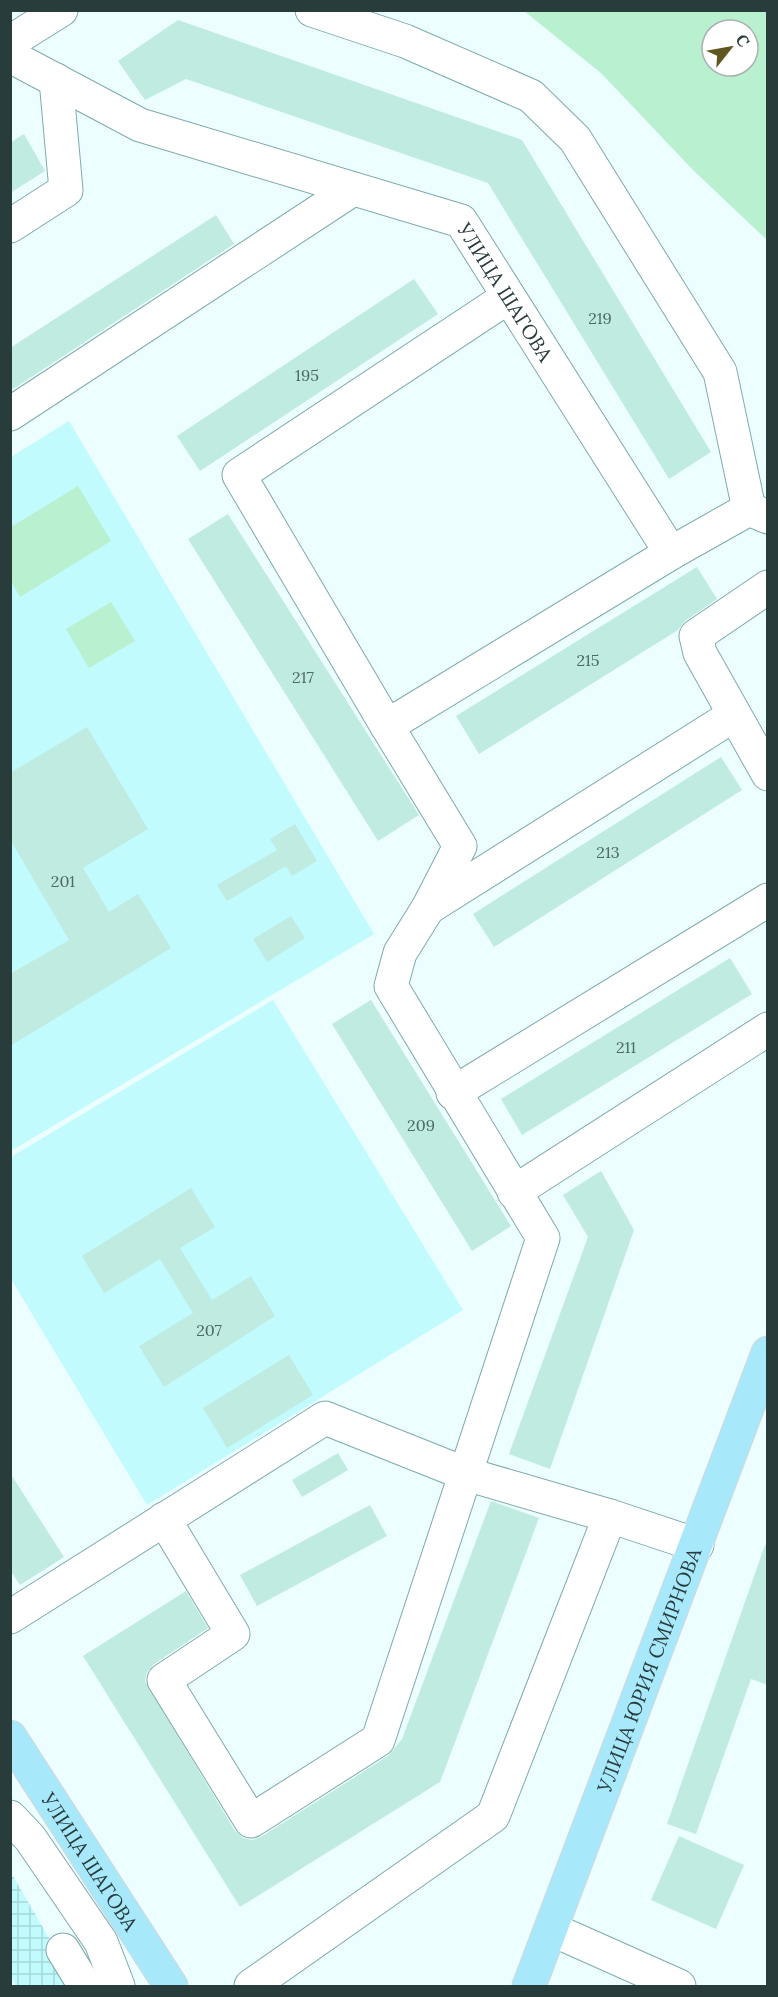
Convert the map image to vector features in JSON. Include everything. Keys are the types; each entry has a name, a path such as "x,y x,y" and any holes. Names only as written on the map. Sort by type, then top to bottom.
{"main road":[{"name":"УЛИЦА ЮРИЯ СМИРНОВА","path":"529,1986 768,1353"},
{"name":"УЛИЦА ШАГОВА","path":"10,1737 171,1986"}],"lane":[{"path":"13,40 60,10"},
{"path":"312,10 405,42 531,96 575,139 720,372 758,513 671,553 387,726"},
{"name":"УЛИЦА ШАГОВА","path":"13,40 56,80 140,125 461,221 671,553"},
{"path":"10,226 66,190 56,80"},
{"path":"10,414 353,189"},
{"path":"164,1519 233,1634 164,1680 251,1821 378,1740 543,1238 453,1093 391,986 400,953 428,908 460,846 239,475 508,297"},
{"path":"768,587 696,636 700,654 768,774"},
{"path":"428,908 734,715"},
{"path":"453,1093 768,900"},
{"path":"514,1192 768,1029"},
{"path":"10,1617 325,1418 466,1474 610,1516 697,1545"},
{"path":"251,1986 493,1816 610,1516"},
{"path":"10,1817 30,1838 101,1942 118,1986"},
{"path":"551,1929 679,1986"},
{"path":"63,1950 85,1986"}],"shaded area":[{"path":"69,421 374,934 11,1151 11,457"},
{"path":"273,1000 463,1310 147,1505 11,1279 11,1157"},
{"path":"10,1871 77,1986 16,1986 11,1977"}],"green space":[{"path":"524,11 767,11 767,240 692,169 601,73"},
{"path":"78,486 111,541 20,597 11,581 11,527"},
{"path":"111,602 135,641 89,668 66,629"}],"building":[{"path":"178,20 522,140 711,452 669,479 488,183 186,79 145,100 118,61"},
{"path":"24,134 45,171 10,193 10,143"},
{"path":"216,215 234,244 10,391 10,348"},
{"path":"414,279 438,314 200,471 177,436"},
{"path":"228,514 419,815 378,841 188,539"},
{"path":"697,567 717,599 685,621 678,630 479,754 456,716"},
{"path":"87,727 148,829 83,868 109,912 138,894 171,948 10,1046 10,974 69,940 10,839 10,773"},
{"path":"721,757 742,790 494,947 473,914"},
{"path":"295,824 317,861 292,876 286,866 227,901 217,885 277,850 270,839"},
{"path":"291,916 305,938 267,962 253,939"},
{"path":"730,958 752,994 522,1135 501,1099"},
{"path":"371,1000 511,1226 472,1251 332,1024"},
{"path":"601,1171 634,1230 550,1469 509,1454 588,1237 563,1195"},
{"path":"191,1188 215,1227 180,1248 212,1300 251,1276 275,1316 164,1387 139,1346 193,1313 160,1259 104,1293 82,1256"},
{"path":"289,1355 313,1395 227,1448 203,1408"},
{"path":"338,1453 348,1470 302,1497 292,1480"},
{"path":"10,1473 64,1557 20,1585 10,1570"},
{"path":"491,1501 539,1518 440,1782 240,1907 83,1656 186,1591 208,1628 154,1664 147,1672 145,1681 235,1831 243,1838 252,1840 261,1837 388,1756 402,1739"},
{"path":"370,1505 387,1536 257,1606 240,1575"},
{"path":"765,1545 768,1546 768,1685 751,1679 696,1834 667,1824"},
{"path":"679,1836 744,1865 716,1929 651,1900"}]}
